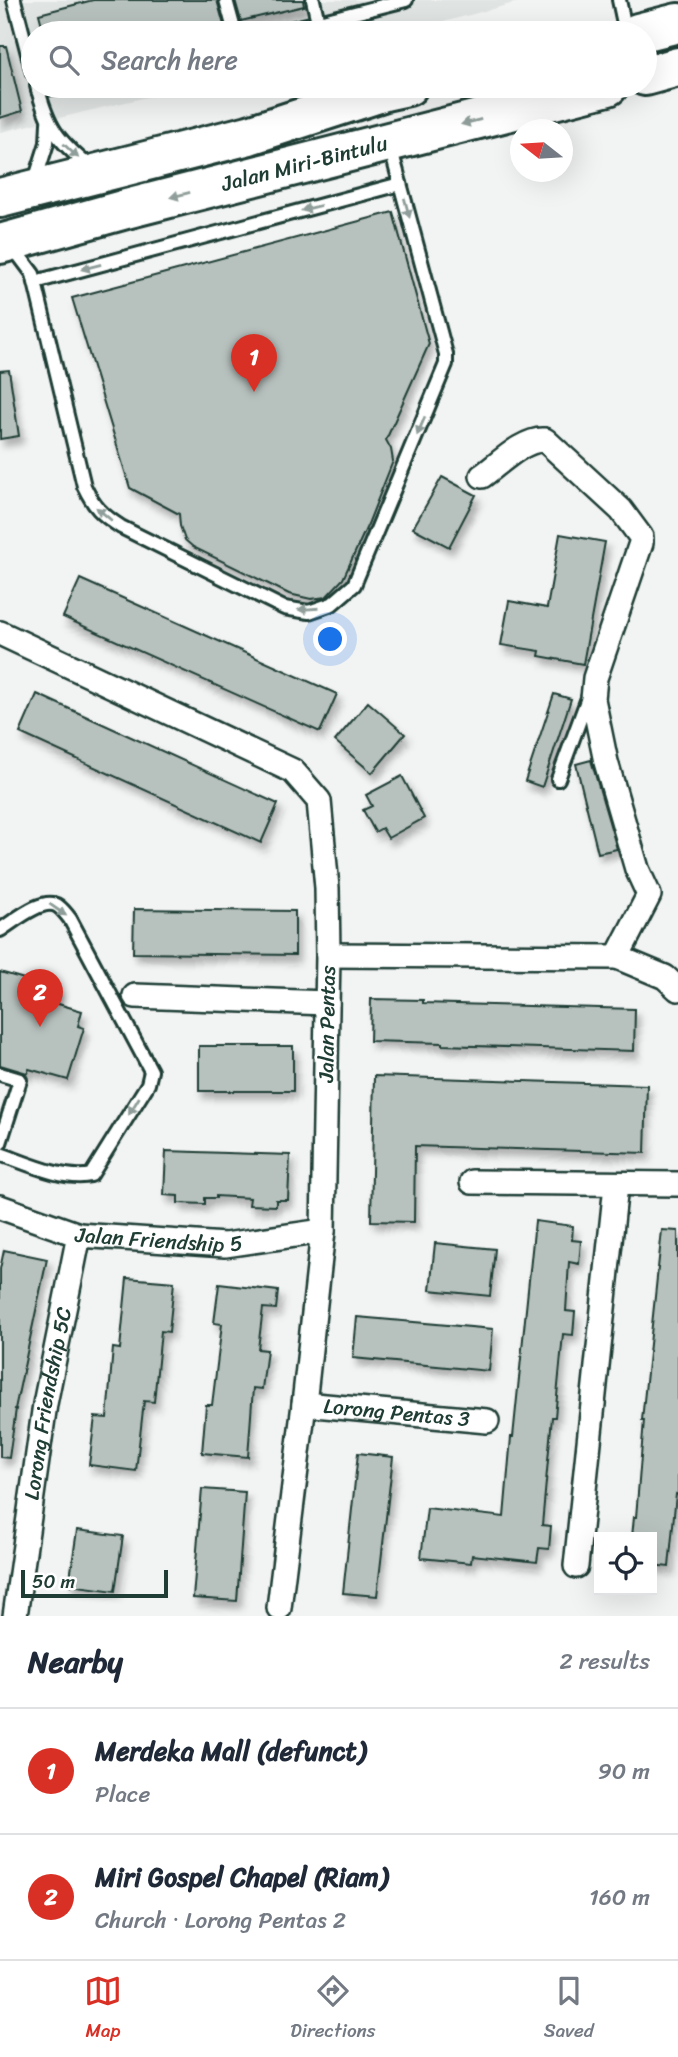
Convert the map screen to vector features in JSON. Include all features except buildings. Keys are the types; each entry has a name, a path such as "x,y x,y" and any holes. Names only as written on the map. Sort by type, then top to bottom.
{"highway":[{"path":"657,28 678,23"},
{"path":"657,73 678,67"},
{"name":"Jalan Miri-Bintulu","path":"9,193 99,174 249,135 362,98"},
{"name":"Jalan Miri-Bintulu","path":"4,243 561,98"},
{"path":"249,135 364,120 374,121 381,126 389,142"}],"street":[{"path":"482,476 527,442 545,440 621,510 641,537 595,678 593,699 606,762 637,869 649,895 617,957"},
{"name":"Jalan Pentas","path":"0,633 293,771 319,801 327,888 328,955 323,1231 279,1608"},
{"path":"328,955 617,957 665,977 678,989"},
{"path":"135,996 327,1003"},
{"path":"472,1182 678,1184"},
{"path":"576,1566 616,1185"},
{"name":"Jalan Friendship 5","path":"0,1207 79,1235 225,1245 323,1231"},
{"name":"Lorong Friendship 5C","path":"15,1616 45,1404 79,1235"},
{"name":"Lorong Pentas 3","path":"304,1404 487,1421"}],"lane":[{"path":"14,0 21,27"},
{"path":"226,0 232,21"},
{"path":"313,0 318,21"},
{"path":"321,21 364,5 406,0"},
{"path":"619,0 623,21"},
{"path":"40,98 48,123 59,139 99,174"},
{"path":"9,193 47,143 48,123"},
{"path":"4,243 26,263 33,274 84,486 92,503 105,517 133,533 285,608 309,612 332,604 354,585 446,364 446,354 389,142"},
{"path":"35,282 400,184"},
{"path":"558,779 595,678"},
{"path":"0,930 39,906 48,903 57,905 70,919 151,1071 148,1084 91,1175 79,1178 0,1154"},
{"path":"0,1074 20,1080 0,1143"}],"shaded area":[{"path":"0,0 525,0 447,21 21,21 21,98 143,98 0,132"}],"place":[{"name":"Merdeka Mall (defunct)","path":"254,392"},
{"name":"Miri Gospel Chapel (Riam)","path":"40,1027"}]}
